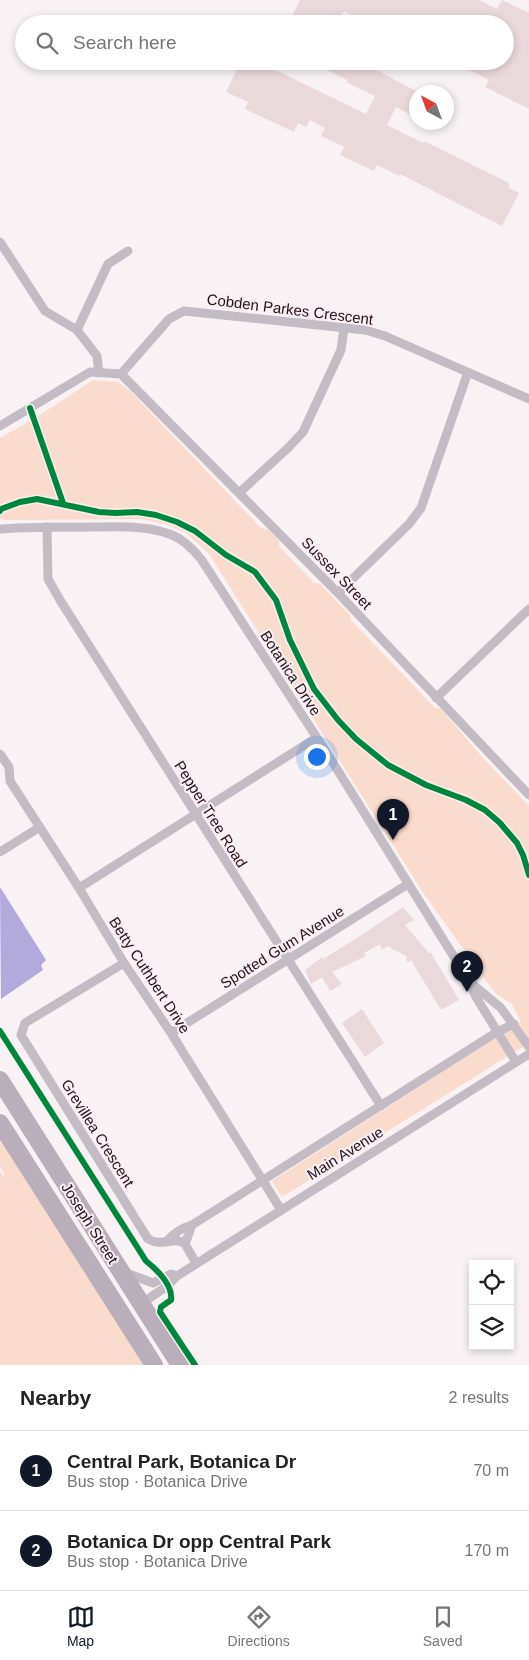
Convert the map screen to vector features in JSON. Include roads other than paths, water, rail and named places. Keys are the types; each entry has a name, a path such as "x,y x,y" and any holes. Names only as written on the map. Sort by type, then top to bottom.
{"highway":[{"name":"Joseph Street","path":"0,1080 180,1365"},
{"name":"Joseph Street","path":"0,1123 154,1365"}],"street":[{"path":"0,242 45,311 78,330 97,356 99,373"},
{"path":"78,330 108,264 128,251"},
{"name":"Cobden Parkes Crescent","path":"121,374 169,319 184,311 365,330 385,336 529,399"},
{"path":"239,493 303,432 342,350 344,328"},
{"path":"0,426 90,372 121,374"},
{"path":"338,593 409,524 421,508 468,372"},
{"name":"Sussex Street","path":"121,374 338,593 529,795"},
{"name":"Pepper Tree Road","path":"47,527 48,579 52,586 381,1106"},
{"name":"Botanica Drive","path":"0,529 118,527 160,531 183,541 201,559 469,981 476,997 516,1062"},
{"path":"436,698 529,609"},
{"path":"79,888 316,738"},
{"name":"Betty Cuthbert Drive","path":"0,754 9,767 10,781 281,1210"},
{"path":"0,852 40,827"},
{"name":"Spotted Gum Avenue","path":"171,1034 408,884"},
{"name":"Grevillea Crescent","path":"124,963 25,1023 21,1035 148,1239 154,1243 162,1244 166,1242"},
{"name":"Botanica Drive","path":"469,981 501,1008 529,1047"},
{"path":"166,1242 172,1235 186,1226 192,1225 497,1032 514,1024"},
{"name":"Main Avenue","path":"141,1304 167,1286 176,1276 196,1263 529,1054"},
{"path":"185,1244 192,1225"},
{"path":"166,1242 182,1241 196,1263"},
{"name":"Main Avenue","path":"120,1270 153,1284 171,1274 176,1276"}],"place":[{"name":"Central Park, Botanica Dr","path":"393,840"},
{"name":"Botanica Dr opp Central Park","path":"467,992"}]}
